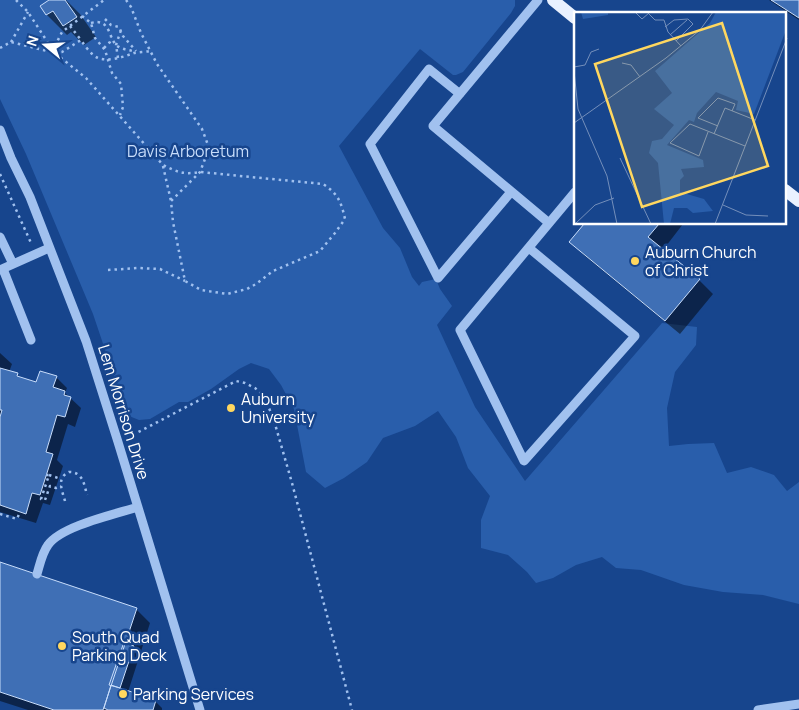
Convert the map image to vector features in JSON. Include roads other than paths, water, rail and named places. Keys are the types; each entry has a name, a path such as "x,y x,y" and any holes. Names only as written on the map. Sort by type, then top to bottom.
{"main road":[{"path":"553,0 574,17"},
{"path":"786,191 799,201"}],"street":[{"path":"538,0 433,126 549,223"},
{"path":"460,94 429,69 370,144 438,278 511,192"},
{"name":"Lem Morrison Drive","path":"0,130 11,158 30,196 86,341 200,710"},
{"path":"529,248 635,336 524,461 460,330 574,193"},
{"path":"0,238 12,264"},
{"path":"31,340 1,270 49,248"},
{"path":"37,574 49,543 63,532 88,522 138,507"},
{"path":"758,710 799,704"}],"place":[{"name":"Auburn Church of Christ","path":"635,261"},
{"name":"Auburn University","path":"231,408"},
{"name":"South Quad Parking Deck","path":"62,646"},
{"name":"Parking Services","path":"123,694"}],"park label":[{"name":"Davis Arboretum","path":"188,151"}]}
